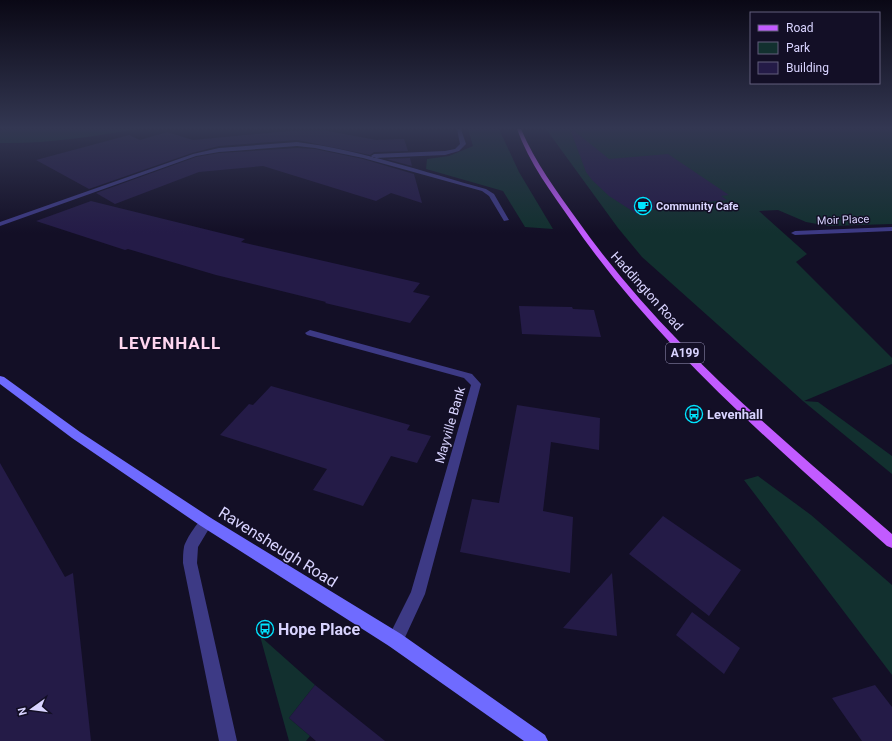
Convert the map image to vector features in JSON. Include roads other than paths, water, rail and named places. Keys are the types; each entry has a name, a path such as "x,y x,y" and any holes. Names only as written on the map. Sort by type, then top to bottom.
{"main road":[{"name":"Haddington Road","path":"538,164 580,231 607,266 655,321 712,380 762,427 892,542"},
{"name":"Ravensheugh Road","path":"0,379 76,435 206,522 395,640 539,741"}],"street":[{"path":"0,224 168,164"},
{"path":"388,164 484,190 492,195 506,220"},
{"path":"408,169 409,164"},
{"name":"Moir Place","path":"795,233 892,229"},
{"name":"Mayville Bank","path":"310,333 468,376 476,384 418,594 395,640"},
{"path":"206,522 192,546 190,563 228,741"}],"place":[{"name":"Community Cafe","path":"643,206"},
{"name":"Levenhall","path":"694,414"},
{"name":"Hope Place","path":"265,629"}],"district":[{"name":"LEVENHALL","path":"170,343"}]}
